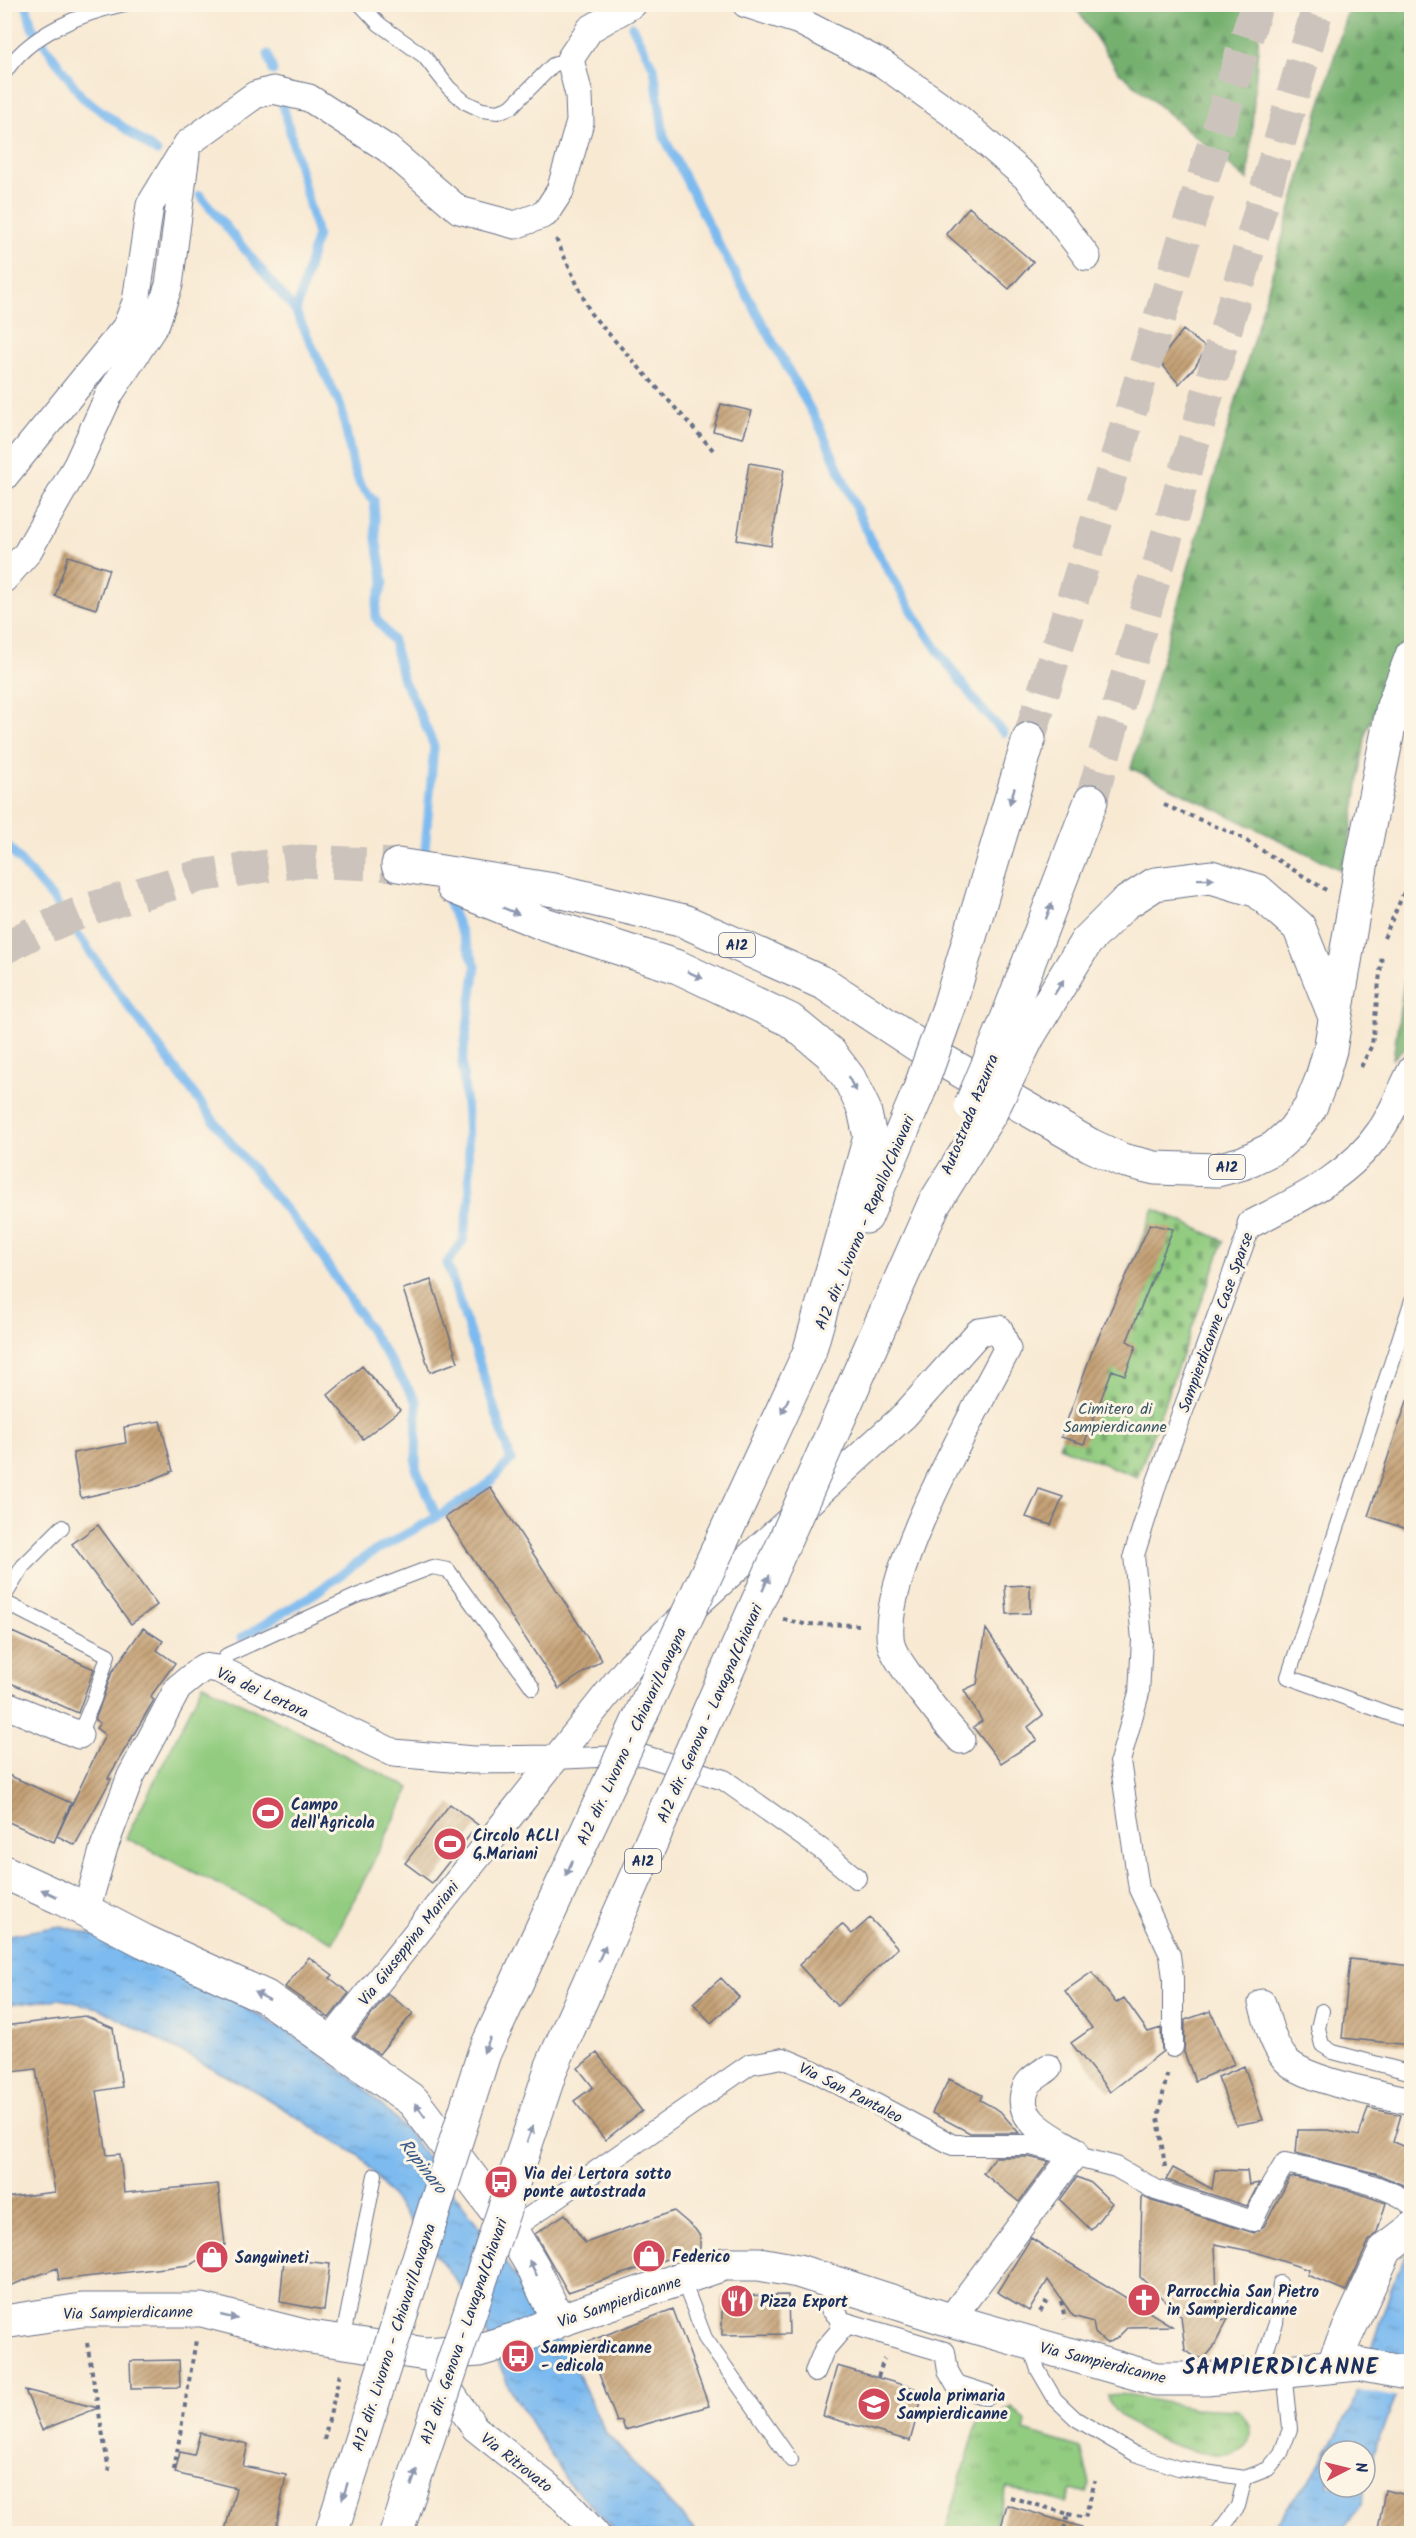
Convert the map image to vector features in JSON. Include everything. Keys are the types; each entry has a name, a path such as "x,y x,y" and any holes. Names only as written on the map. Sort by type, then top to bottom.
{"main road":[{"name":"A12","path":"880,1150 849,1078 830,1053 790,1020 678,967 544,924 398,865 554,890 684,921 825,984 928,1052 1040,1117 1122,1160 1155,1168 1218,1170 1243,1163 1274,1148 1293,1131 1310,1108 1321,1081 1393,706 1412,656"},
{"name":"A12 dir. Livorno - Rapallo/Chiavari","path":"880,1150 919,1091 949,1007 1029,740"},
{"name":"A12","path":"1016,1030 1091,801"},
{"name":"A12","path":"1016,1030 1086,942 1124,904 1155,884 1211,877 1258,891 1299,927 1335,1017"},
{"name":"A12 dir. Genova - Lavagna/Chiavari","path":"396,2534 552,2066 933,1204 981,1108 1016,1030"},
{"name":"A12 dir. Livorno - Chiavari/Lavagna","path":"331,2534 484,2053 809,1353 880,1150"},
{"path":"4,1872 144,1941 266,1997 413,2101 511,2230 533,2266 558,2321"},
{"path":"1345,2365 1386,2249 1412,2229"},
{"name":"Via Sampierdicanne","path":"4,2322 82,2310 202,2310 304,2336 342,2356 479,2350 516,2339 558,2321 724,2264 759,2264 798,2271 950,2320 1156,2379 1188,2381 1345,2365 1410,2374"}],"street":[{"path":"4,477 126,327 136,302 150,205 187,144 240,104 255,95 273,90 309,98 388,149 459,210 515,225 544,214 560,191 580,122 579,95 570,59 590,29 633,4"},
{"path":"746,4 799,21 884,64 957,117 1028,179 1087,257"},
{"path":"4,579 27,553 77,465 108,395 156,323 169,285 187,144"},
{"path":"1251,1224 1321,1188 1351,1166 1381,1131 1412,1069"},
{"name":"Sampierdicanne Case Sparse","path":"1173,2047 1173,1978 1170,1955 1139,1889 1120,1761 1139,1693 1142,1640 1134,1555 1157,1482 1251,1224"},
{"name":"Via Giuseppina Mariani","path":"329,2043 631,1664 904,1416 979,1332 999,1329 1007,1349 936,1489 910,1549 894,1592 889,1625"},
{"path":"889,1625 892,1647 942,1719 961,1740"},
{"name":"Via dei Lertora","path":"86,1911 104,1847 131,1776 178,1688 204,1667 218,1669 394,1753 473,1760 554,1759"},
{"path":"4,1704 79,1735"},
{"path":"554,1759 642,1755 724,1780 824,1851 856,1878"},
{"path":"1262,2003 1275,2042 1286,2060 1303,2071 1378,2095 1412,2101"},
{"name":"Via San Pantaleo","path":"511,2230 750,2064 783,2058 814,2071 953,2145 1031,2145 1116,2167 1156,2190 1253,2221 1285,2163 1393,2193 1412,2206"},
{"path":"950,2320 1073,2156 1074,2150 1031,2124 1023,2104 1027,2085 1048,2068"},
{"path":"815,2372 825,2350 842,2329 836,2315 945,2352 948,2371 956,2385 987,2395"},
{"name":"Via Ritrovato","path":"426,2354 475,2428 563,2498 596,2534"}],"lane":[{"path":"4,74 10,65 49,30 77,17 125,4"},
{"path":"360,4 379,24 424,56 450,88 465,102 482,110 498,112 511,107 547,70 570,59"},
{"path":"1412,1300 1288,1677 1412,1722"},
{"path":"4,1597 23,1566 62,1527"},
{"path":"218,1669 227,1655 356,1596 432,1567 448,1570 532,1688"},
{"path":"4,1602 108,1654 94,1699 79,1735"},
{"path":"1322,2011 1318,2028 1322,2045 1333,2052 1412,2073"},
{"path":"342,2356 375,2175"},
{"path":"682,2278 705,2338 791,2460"},
{"path":"1029,2343 1038,2370 1055,2399 1076,2419 1135,2454 1178,2468 1245,2478 1268,2469 1281,2453 1290,2429 1271,2372 1280,2283"},
{"path":"1217,2534 1238,2506 1245,2478"}],"path":[{"path":"544,214 591,314 713,450"},
{"path":"1164,805 1237,835 1327,890"},
{"path":"782,1618 804,1624 889,1625"},
{"path":"1156,2190 1165,2167 1158,2117 1173,2047"},
{"path":"1222,2297 1241,2296"},
{"path":"82,2310 109,2471"},
{"path":"174,2470 202,2310"},
{"path":"324,2443 342,2356"},
{"path":"1010,2497 1085,2518 1095,2481"},
{"path":"1063,2534 1068,2514"}],"green space":[{"path":"1074,5 1261,5 1248,181 1118,71"},
{"path":"1349,5 1411,5 1411,624 1366,732 1345,872 1131,768"},
{"path":"1411,939 1411,1041 1393,1059 1409,945"},
{"name":"Cimitero di Sampierdicanne","path":"1154,1209 1224,1241 1137,1477 1059,1446"},
{"name":"Campo dell'Agricola","path":"203,1684 410,1788 333,1942 126,1838"},
{"path":"1121,2394 1194,2408 1238,2410 1247,2420 1250,2434 1243,2448 1227,2454 1204,2453 1179,2447 1153,2437 1131,2424 1115,2409 1108,2395"},
{"path":"1012,2407 1026,2422 1024,2431 1081,2448 1090,2484 1087,2493 1072,2489 1067,2503 1007,2488 992,2533 945,2533 979,2417 1004,2425 1005,2411"}],"water":[{"name":"Rupinaro","path":"61,1926 99,1937 210,1988 289,2033 359,2083 406,2130 496,2249 565,2349 606,2433 697,2533 618,2533 567,2481 509,2387 486,2332 461,2287 361,2157 255,2091 98,2008 60,1999 5,2005 4,1936"},
{"path":"1411,2242 1411,2360 1377,2443 1377,2439 1334,2439 1350,2411 1391,2289"},
{"path":"1317,2469 1317,2499 1363,2499 1340,2533 1267,2534"}],"pier":[{"path":"1364,2358 1407,2378 1399,2398 1354,2389"}],"building":[{"path":"969,207 1033,262 1009,289 946,234"},
{"path":"1183,330 1206,348 1195,367 1179,384 1159,361"},
{"path":"721,404 752,411 743,438 713,431"},
{"path":"749,463 784,469 771,546 737,540"},
{"path":"68,556 109,569 96,609 55,596"},
{"path":"1150,1224 1173,1229 1127,1341 1136,1346 1125,1375 1112,1370 1084,1444 1061,1437 1093,1349"},
{"path":"431,1280 458,1362 430,1372 403,1289"},
{"path":"362,1366 400,1410 363,1439 328,1395"},
{"path":"1407,1401 1412,1401 1412,1531 1368,1516"},
{"path":"160,1421 173,1471 142,1484 81,1498 73,1453 126,1443 124,1427"},
{"path":"490,1487 602,1660 559,1689 445,1517"},
{"path":"1039,1489 1063,1497 1051,1525 1026,1517"},
{"path":"98,1525 157,1605 131,1624 72,1544"},
{"path":"1030,1585 1030,1613 1007,1614 1005,1586"},
{"path":"143,1628 163,1641 157,1650 175,1663 150,1697 154,1700 108,1778 111,1779 75,1845 57,1836 105,1735 96,1728 100,1723 95,1720 112,1672"},
{"path":"986,1629 1043,1715 1028,1727 1037,1740 1001,1763 973,1727 982,1721 964,1690 977,1684"},
{"path":"12,1632 94,1669 78,1713 4,1680 4,1648"},
{"path":"4,1773 71,1803 54,1842 4,1820"},
{"name":"Circolo ACLI G.Mariani","path":"450,1804 478,1825 432,1883 405,1863"},
{"path":"870,1918 898,1948 837,2006 799,1965 842,1924 852,1934"},
{"path":"309,1957 333,1975 330,1978 349,1993 329,2018 285,1987"},
{"path":"1350,1959 1412,1966 1410,2045 1342,2038"},
{"path":"1092,1972 1116,2003 1124,1998 1148,2032 1161,2028 1162,2052 1110,2092 1071,2043 1092,2028 1065,1991"},
{"path":"721,1978 739,1997 711,2023 693,2003"},
{"path":"388,1994 413,2013 379,2054 354,2037"},
{"path":"1211,2011 1234,2064 1195,2081 1184,2052 1185,2020"},
{"path":"85,2016 113,2028 122,2087 97,2091 107,2155 120,2154 124,2193 218,2184 225,2245 190,2265 59,2280 57,2268 4,2288 4,2198 55,2192 36,2069 4,2073 4,2026"},
{"path":"597,2053 642,2111 605,2140 574,2101 593,2087 578,2068"},
{"path":"1244,2066 1263,2120 1236,2125 1218,2077"},
{"path":"949,2079 982,2095 980,2100 1000,2111 1019,2133 970,2133 932,2113"},
{"path":"1368,2108 1401,2115 1393,2142 1412,2150 1412,2189 1375,2173 1296,2153 1298,2130 1328,2130 1359,2136"},
{"path":"995,2157 1029,2157 1049,2162 1019,2202 983,2173"},
{"path":"1173,2168 1212,2189 1215,2170 1247,2171 1249,2185 1259,2183 1247,2206 1166,2180"},
{"path":"1077,2177 1091,2183 1112,2203 1091,2230 1060,2200"},
{"path":"1295,2177 1349,2190 1386,2203 1377,2232 1369,2241 1346,2291 1307,2275 1309,2270 1255,2252 1215,2244 1218,2320 1228,2319 1213,2348 1204,2359 1194,2356 1185,2350 1181,2316 1140,2277 1142,2196 1254,2233 1264,2226 1290,2178"},
{"path":"674,2211 700,2236 700,2248 568,2292 535,2234 565,2214 585,2243"},
{"path":"1031,2238 1172,2326 1128,2327 1116,2339 1106,2343 1095,2333 1093,2322 1073,2316 1048,2280 1029,2311 997,2292"},
{"path":"284,2259 330,2264 324,2310 280,2302"},
{"path":"788,2295 789,2334 722,2335 722,2296"},
{"path":"673,2309 709,2406 625,2430 622,2421 617,2422 587,2342"},
{"path":"179,2360 180,2387 131,2388 130,2361"},
{"name":"Scuola primaria Sampierdicanne","path":"837,2366 924,2391 910,2441 823,2416"},
{"path":"25,2390 98,2408 42,2430"},
{"path":"200,2433 248,2444 243,2466 286,2475 275,2534 224,2534 236,2488 175,2473 180,2452 194,2455"},
{"path":"1385,2490 1412,2496 1412,2534 1377,2534"},
{"path":"1007,2505 1082,2527 1081,2534 999,2534"}],"waterway":[{"path":"26,4 32,27 82,97 157,152"},
{"path":"632,26 654,68 664,137 716,239 820,427 870,539 943,658 980,707 1004,733"},
{"path":"268,54 273,71"},
{"path":"283,105 317,235 296,312"},
{"path":"200,195 296,312 341,407 353,465 360,485 374,500 376,538 384,583 377,601 375,617 393,641 403,680 434,746 425,849 431,863"},
{"path":"4,842 53,899 123,999 223,1133 313,1243 417,1402 416,1469 437,1517"},
{"path":"241,1638 314,1594 368,1555 437,1517 488,1484 511,1460 447,1263 463,1241 470,1197 467,1115 462,1063 476,966 444,892"}],"tunnel":[{"path":"1029,739 1257,4"},
{"path":"1091,801 1319,4"},
{"path":"4,948 41,929 89,909 199,876 300,861 398,865"}],"place":[{"name":"Campo dell'Agricola","path":"268,1813"},
{"name":"Circolo ACLI G.Mariani","path":"450,1844"},
{"name":"Via dei Lertora sotto ponte autostrada","path":"501,2182"},
{"name":"Federico","path":"649,2256"},
{"name":"Sanguineti","path":"212,2257"},
{"name":"Parrocchia San Pietro in Sampierdicanne","path":"1144,2300"},
{"name":"Pizza Export","path":"737,2301"},
{"name":"Sampierdicanne - edicola","path":"518,2356"},
{"name":"Scuola primaria Sampierdicanne","path":"874,2404"}],"district":[{"name":"SAMPIERDICANNE","path":"1281,2366"}]}
